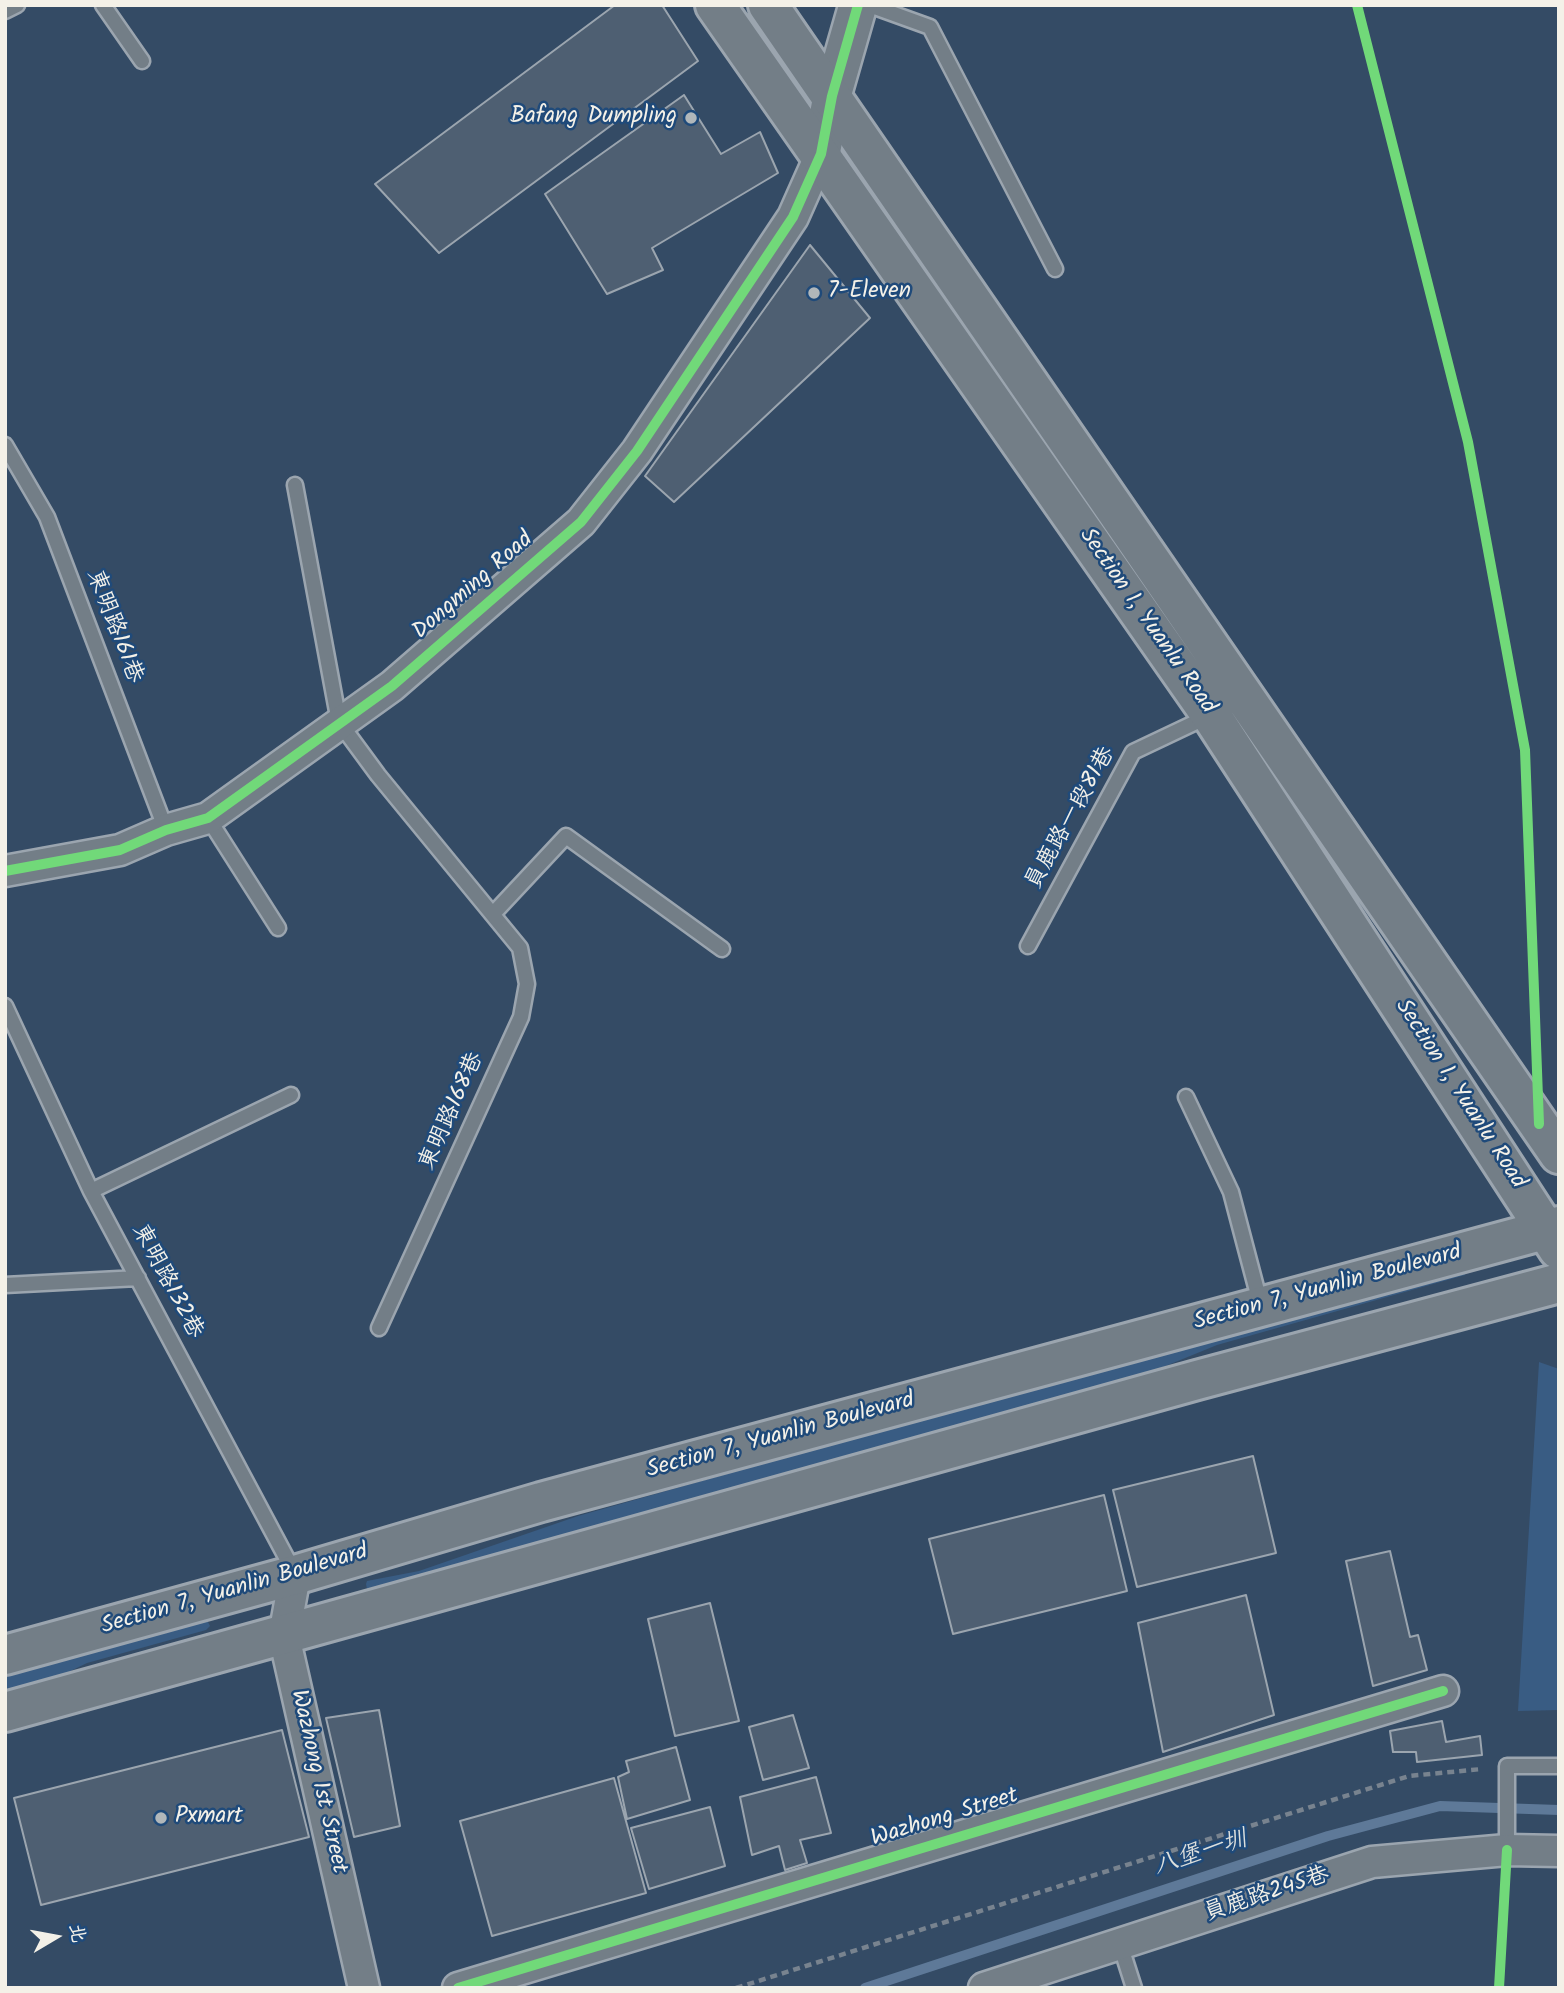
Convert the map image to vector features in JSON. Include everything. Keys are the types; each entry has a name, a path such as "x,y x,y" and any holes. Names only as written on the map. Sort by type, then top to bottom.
{"main road":[{"name":"Section 1, Yuanlu Road","path":"715,5 1210,715 1555,1236"},
{"name":"Section 1, Yuanlu Road","path":"768,5 1559,1154"},
{"name":"Section 7, Yuanlin Boulevard","path":"5,1655 295,1575 541,1502 1261,1307 1555,1236"},
{"path":"5,1712 1197,1380 1559,1283"}],"street":[{"path":"821,154 832,96 859,5"},
{"name":"Dongming Road","path":"5,871 120,850 166,830 208,818 392,686 581,522 637,451 793,217 821,154"},
{"name":"Wazhong 1st Street","path":"295,1575 284,1636 364,1988"},
{"name":"Wazhong Street","path":"458,1988 1443,1690"},
{"name":"員鹿路245巷","path":"984,1988 1372,1862 1507,1838 1559,1852"}],"lane":[{"path":"5,11 17,5"},
{"path":"103,5 142,61"},
{"path":"869,5 930,27 1055,269"},
{"name":"東明路161巷","path":"5,445 47,517 166,830"},
{"path":"295,485 339,722"},
{"name":"員鹿路一段81巷","path":"1028,946 1133,752 1210,715"},
{"name":"東明路168巷","path":"339,722 378,775 520,948 527,984 521,1017 379,1328"},
{"path":"208,818 278,928"},
{"path":"493,914 566,836 722,949"},
{"name":"東明路132巷","path":"5,1006 91,1191 295,1575"},
{"path":"91,1191 291,1096"},
{"path":"1186,1097 1231,1192 1261,1307"},
{"path":"5,1285 138,1279"},
{"path":"1507,1838 1507,1766 1559,1766"},
{"path":"1120,1944 1134,1988"}],"path":[{"path":"736,1988 1409,1776 1507,1766"}],"shaded area":[{"path":"1465,1269 1465,1275 1217,1345 1151,1372 375,1591 367,1589 367,1581 419,1571 578,1516 1425,1276"},
{"path":"1539,1362 1559,1369 1559,1710 1518,1711"},
{"path":"207,1620 210,1626 206,1630 87,1663 52,1680 5,1692 5,1675"}],"building":[{"path":"615,5 662,5 698,61 439,253 375,184"},
{"path":"684,95 721,154 760,132 778,173 652,248 663,270 607,294 545,194"},
{"path":"810,245 870,318 674,502 645,476"},
{"path":"1253,1456 1276,1553 1137,1587 1113,1490"},
{"path":"1104,1495 1127,1591 953,1634 929,1539"},
{"path":"1390,1551 1410,1637 1418,1635 1427,1670 1373,1686 1346,1561"},
{"path":"1246,1595 1274,1715 1163,1752 1138,1623"},
{"path":"710,1603 739,1721 675,1736 648,1619"},
{"path":"379,1710 400,1826 354,1837 326,1718"},
{"path":"793,1715 809,1768 763,1780 749,1727"},
{"path":"1442,1721 1446,1742 1480,1736 1482,1755 1417,1762 1416,1752 1393,1752 1390,1731"},
{"name":"Pxmart","path":"282,1730 309,1837 41,1905 14,1798"},
{"path":"676,1747 690,1800 627,1819 618,1777 629,1772 626,1761"},
{"path":"816,1777 831,1833 800,1840 807,1863 785,1870 779,1846 752,1855 740,1797"},
{"path":"614,1778 646,1893 492,1936 460,1821"},
{"path":"710,1807 725,1866 649,1889 631,1828"}],"waterway":[{"name":"八堡一圳","path":"865,1988 1328,1836 1440,1806 1559,1810"}],"cycle path":[{"path":"5,871 120,850 166,830 208,818 392,686 581,522 637,451 793,217 821,154 832,96 858,5"},
{"path":"1357,5 1468,442 1525,750 1539,1124"},
{"path":"458,1988 1443,1691"},
{"path":"1499,1988 1507,1850"}],"place":[{"name":"Bafang Dumpling","path":"691,118"},
{"name":"7-Eleven","path":"814,293"},
{"name":"Pxmart","path":"161,1818"}]}
